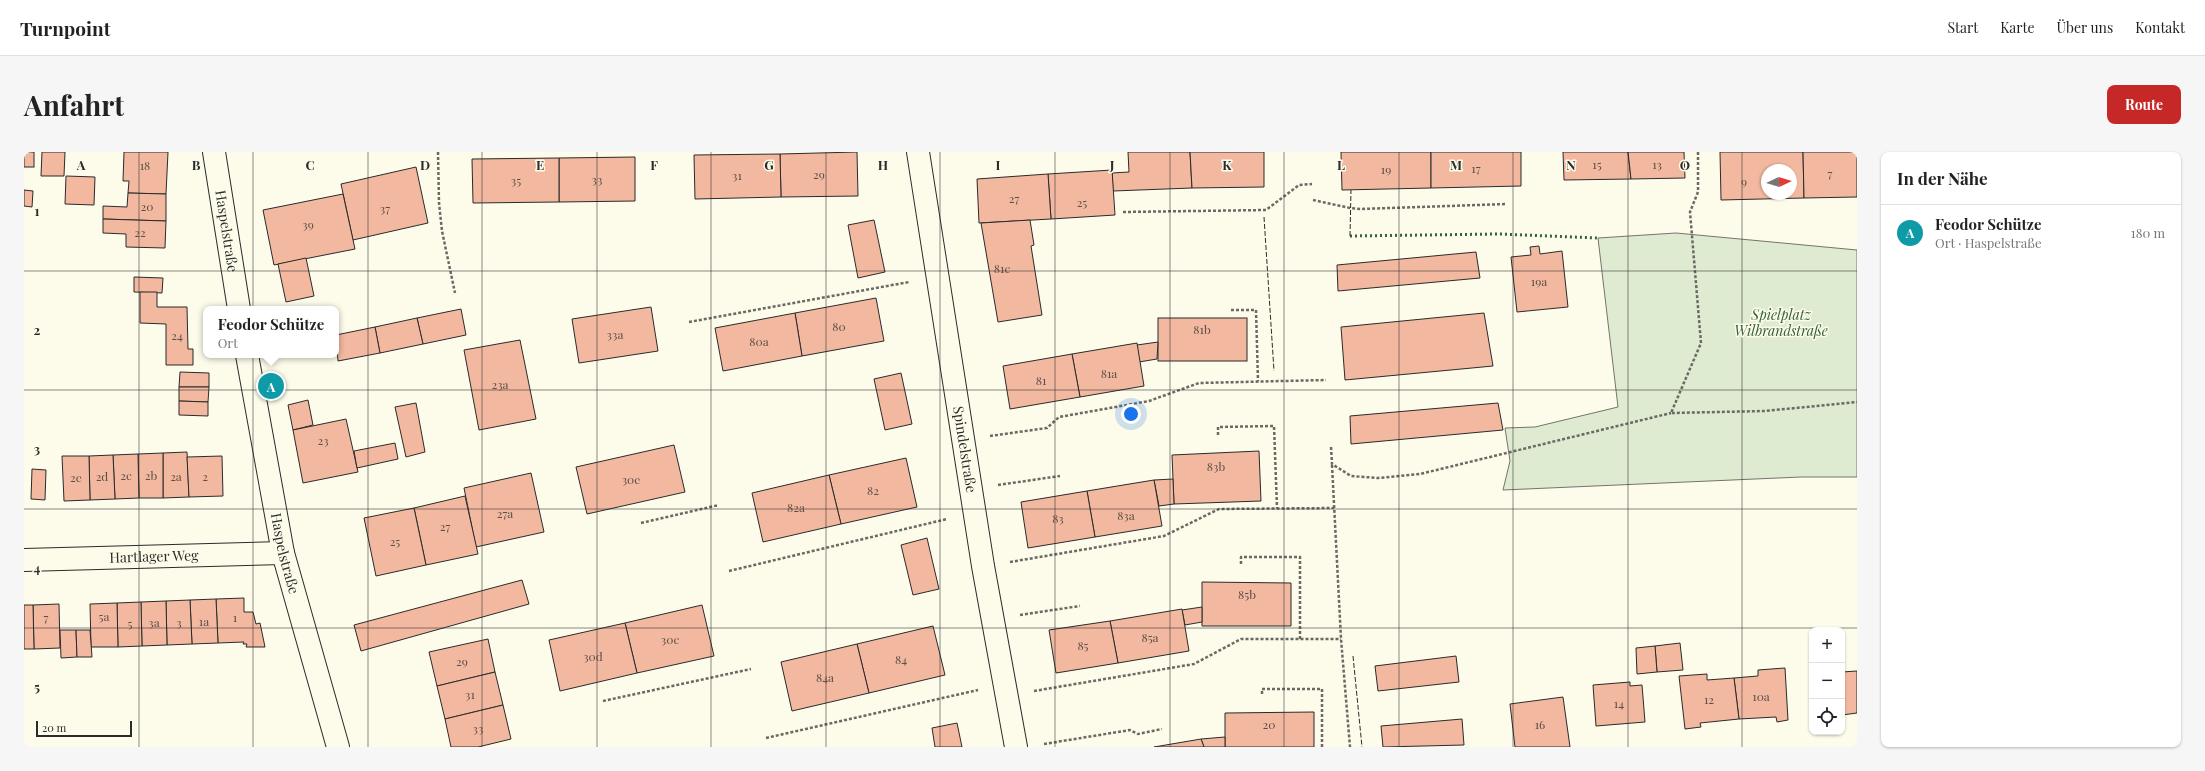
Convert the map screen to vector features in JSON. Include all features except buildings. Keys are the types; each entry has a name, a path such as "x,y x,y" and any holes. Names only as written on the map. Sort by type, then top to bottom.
{"street":[{"name":"Haspelstraße","path":"214,152 240,306"},
{"name":"Spindelstraße","path":"918,152 992,619 1005,690 1026,746"},
{"name":"Haspelstraße","path":"248,358 283,553 338,747"},
{"name":"Hartlager Weg","path":"24,560 283,553"}],"path":[{"path":"438,152 439,203 442,231 456,292"},
{"path":"1670,413 1701,343 1690,212 1698,192 1698,152"},
{"path":"1123,212 1266,210 1300,185 1312,184"},
{"path":"1313,200 1356,209 1507,204"},
{"path":"689,322 937,277"},
{"path":"1231,310 1256,310 1258,382"},
{"path":"964,439 1047,428 1059,416 1149,401 1199,383 1326,380"},
{"path":"1332,464 1351,476 1378,478 1420,474 1670,413 1765,411 1857,402"},
{"path":"1218,435 1218,427 1274,426 1277,508"},
{"path":"1331,447 1341,639 1350,747"},
{"path":"972,489 1060,476"},
{"path":"641,523 719,505"},
{"path":"983,566 1164,536 1219,509 1334,508"},
{"path":"729,571 975,513"},
{"path":"1241,564 1241,557 1300,557 1300,639"},
{"path":"992,619 1080,606"},
{"path":"766,738 1005,690 1194,664 1241,639 1341,639"},
{"path":"603,701 751,669"},
{"path":"1262,694 1262,689 1322,689 1322,747"},
{"path":"1026,746 1130,730 1138,734 1162,729"}],"green space":[{"name":"Spielplatz Wilbrandstraße","path":"1676,233 1857,250 1857,477 1801,477 1503,490 1510,461 1505,428 1535,427 1618,407 1598,238"}],"hedge":[{"path":"1350,236 1499,234 1598,238"}],"fence":[{"path":"1350,236 1351,190"},
{"path":"1264,217 1274,371"},
{"path":"1353,656 1362,747"}],"place":[{"name":"Feodor Schütze","path":"271,386"}]}
